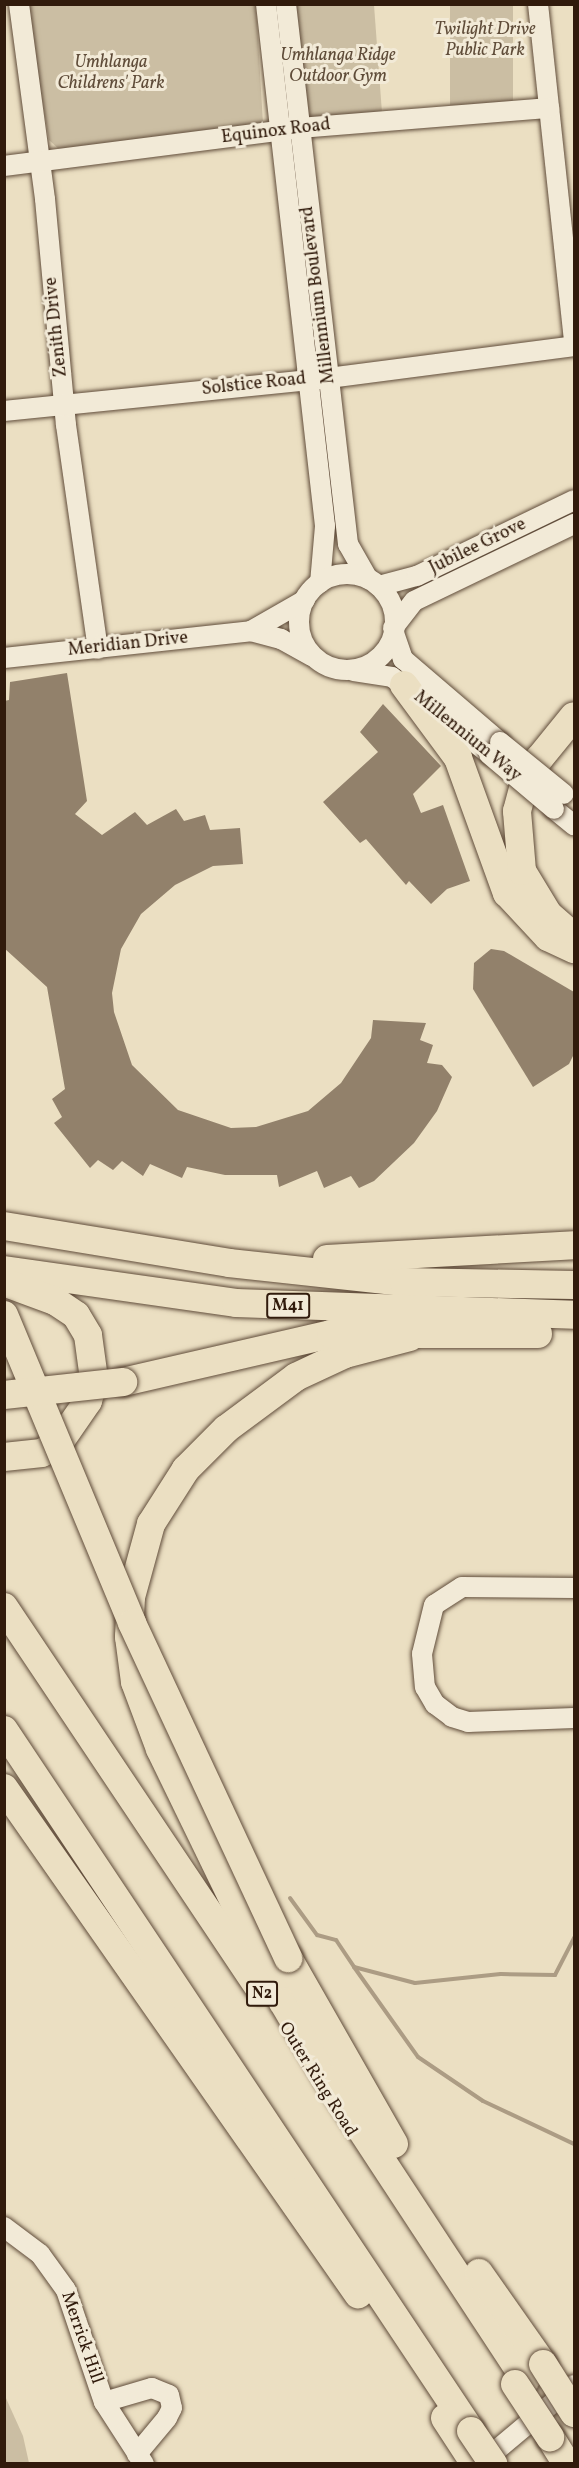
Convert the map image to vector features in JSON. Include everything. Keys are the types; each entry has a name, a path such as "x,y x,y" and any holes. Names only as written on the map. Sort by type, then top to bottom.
{"highway":[{"path":"404,686 458,758 507,893 548,937 574,949"},
{"path":"574,716 539,759 525,782 517,811 522,871 548,914 574,935"},
{"path":"539,759 574,740"},
{"name":"M41","path":"6,1226 229,1263 404,1282 574,1285"},
{"path":"229,1263 574,1245"},
{"name":"M41","path":"4,1270 236,1303 574,1315"},
{"path":"4,1283 55,1301 75,1315 88,1335 94,1379 88,1401 61,1440 42,1453 4,1458"},
{"path":"4,1315 132,1623 288,1958 351,2076 452,2235 528,2376"},
{"path":"4,1395 123,1382 331,1334 410,1336 574,1333"},
{"path":"410,1336 345,1354 296,1377 226,1429 186,1469 151,1524 139,1565 129,1613 135,1682 160,1749 283,2002 328,2079 528,2376"},
{"name":"Outer Ring Road","path":"4,1607 528,2376 565,2433 567,2463"},
{"path":"4,1730 240,2089 453,2401 472,2451"},
{"path":"4,1759 231,2092 453,2401"},
{"path":"4,1788 472,2451 493,2463"}],"street":[{"name":"Zenith Drive","path":"19,4 40,161 64,404 98,649"},
{"name":"Millennium Boulevard","path":"266,4 325,526 320,583"},
{"name":"Millennium Boulevard","path":"286,4 348,544 393,609 394,630"},
{"path":"538,4 574,344"},
{"name":"Equinox Road","path":"4,166 300,128 549,108"},
{"name":"Solstice Road","path":"4,411 329,378 574,344"},
{"name":"Jubilee Grove","path":"374,583 409,579 574,500"},
{"name":"Jubilee Grove","path":"394,630 414,601 574,525"},
{"path":"374,583 342,575 320,583 305,600 300,629 315,658 331,667 349,670 381,656 394,630"},
{"name":"Meridian Drive","path":"251,631 305,600"},
{"name":"Millennium Way","path":"394,630 403,659 494,748"},
{"name":"Meridian Drive","path":"4,658 251,631 281,639 315,658"},
{"name":"Millennium Way","path":"349,670 382,674 404,686 494,748 564,802 574,825"},
{"path":"574,1588 462,1587 434,1605 422,1654 425,1687 452,1717 468,1722 574,1718"},
{"name":"Merrick Hill","path":"4,2227 40,2254 66,2290 104,2402 141,2458 172,2408 169,2395 152,2388 104,2402"},
{"path":"472,2451 574,2385"}],"green space":[{"name":"Umhlanga Childrens' Park","path":"26,5 256,5 263,124 61,151 49,140"},
{"name":"Umhlanga Ridge Outdoor Gym","path":"296,5 374,5 382,113 300,128"},
{"name":"Twilight Drive Public Park","path":"450,5 513,5 513,105 450,105"},
{"path":"5,2396 23,2436 29,2463 5,2463"}],"building":[{"path":"67,673 87,801 75,814 102,835 135,812 147,825 176,809 184,821 205,815 210,830 240,828 243,864 213,866 175,885 141,914 121,949 112,993 114,1012 132,1065 178,1110 231,1128 256,1127 308,1111 341,1083 371,1038 373,1020 426,1023 420,1040 433,1045 427,1063 442,1065 452,1077 437,1111 414,1143 374,1181 359,1188 351,1176 324,1188 317,1171 279,1187 277,1175 225,1175 187,1167 182,1178 150,1164 143,1176 122,1161 113,1170 98,1160 90,1168 54,1123 62,1117 52,1099 65,1089 47,987 4,948 4,701 9,700 10,682"},
{"path":"383,704 441,766 413,794 421,813 443,805 470,881 447,889 431,904 409,881 406,885 366,839 360,843 323,802 378,752 360,732"},
{"path":"491,949 504,951 574,992 574,1054 569,1064 533,1087 473,989 474,963"}],"waterway":[{"path":"290,1898 317,1935 336,1940 354,1967 415,1983 501,1974 555,1975 574,1938"},
{"path":"354,1967 418,2057 483,2101 574,2144"}]}
